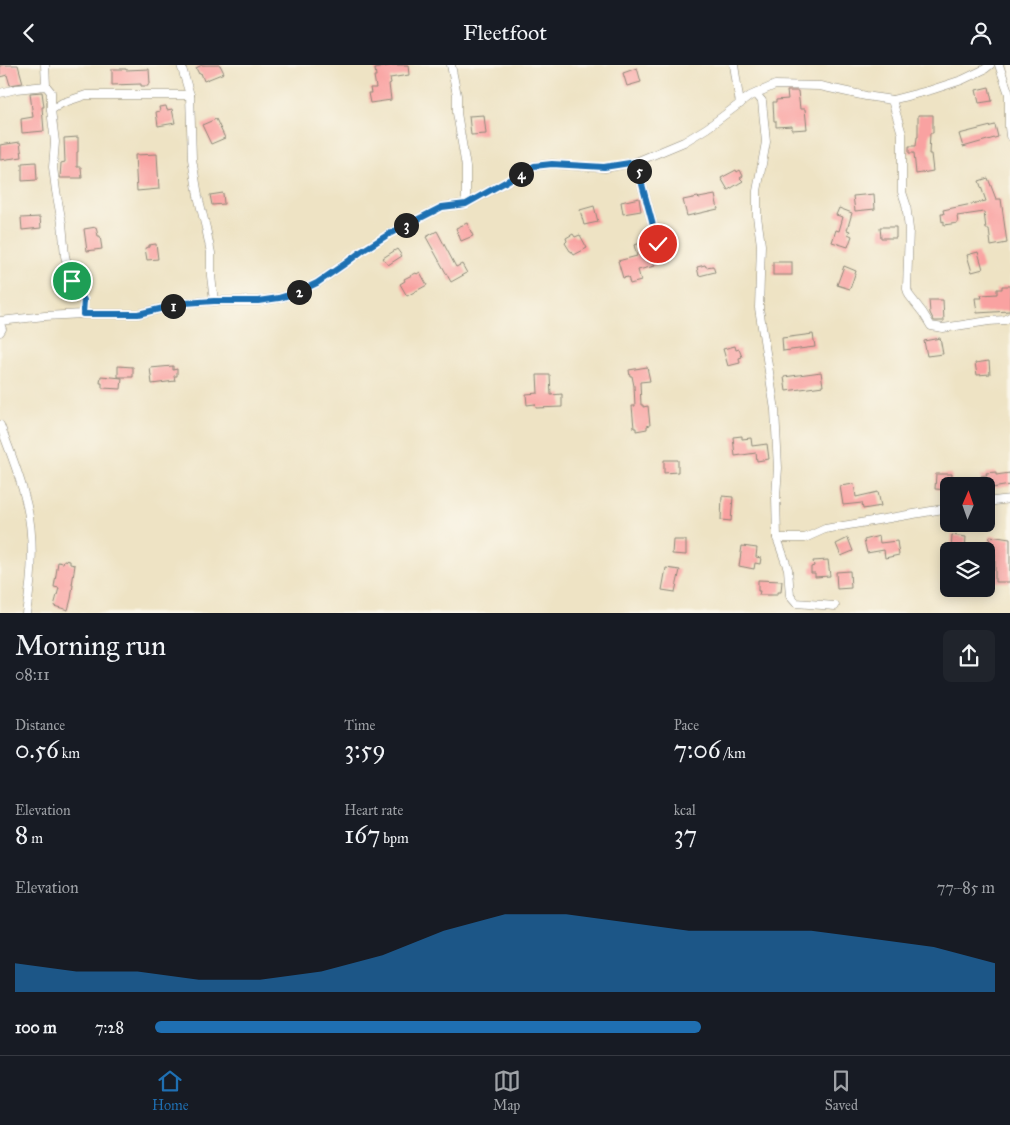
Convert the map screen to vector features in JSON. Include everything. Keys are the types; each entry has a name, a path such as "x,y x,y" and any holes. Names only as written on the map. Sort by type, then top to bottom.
{"street":[{"path":"45,65 55,142 53,167 65,255 72,281 84,300 83,314"},
{"path":"181,65 190,95 192,159 211,253 214,301"},
{"path":"451,65 457,95 466,167 466,204"},
{"path":"734,65 740,103"},
{"path":"0,332 2,329 0,323 45,316 138,314 185,303 258,301 279,298 296,293 317,283 389,234 442,207 466,204 534,166 552,164 604,167 636,162 684,142 707,128 750,96 775,85 820,86 892,100 962,80 990,65"},
{"path":"999,65 1009,94 1008,127 1010,136"},
{"path":"0,93 16,89 49,89 62,103"},
{"path":"756,93 762,101 766,142 757,191 757,216 761,245 759,308 775,409 778,468 776,496 777,538 788,569 790,596 796,603 835,606"},
{"path":"51,109 86,95 190,95"},
{"path":"892,100 902,134 902,191 906,205 908,229 907,289 909,295 931,326 943,328 1005,320 1010,317"},
{"path":"636,162 658,244"},
{"path":"0,425 25,496 31,531 32,563 26,613"},
{"path":"995,500 1010,499"},
{"path":"777,538 805,538 825,529 940,510"}],"building":[{"path":"0,65 18,65 23,83 10,85 7,75 0,77"},
{"path":"202,65 220,65 224,73 204,81 201,73 199,74 196,68"},
{"path":"393,65 408,65 409,75 390,78 391,100 370,103 368,93 371,93 370,88 376,88 375,69"},
{"path":"637,68 641,82 627,86 623,73"},
{"path":"112,69 149,69 150,84 148,86 141,86 141,84 112,85"},
{"path":"989,87 992,101 979,103 976,90"},
{"path":"787,91 798,91 800,109 805,109 807,129 792,130 792,126 776,127 773,102 788,99"},
{"path":"42,92 44,131 22,133 21,119 33,117 30,93"},
{"path":"166,106 167,110 172,109 175,123 158,126 156,112 160,111 159,107"},
{"path":"484,115 486,134 471,135 469,116"},
{"path":"918,115 933,115 933,133 930,133 929,154 931,154 933,171 916,174 914,153 909,153 909,146 916,146"},
{"path":"216,119 225,138 211,144 202,125"},
{"path":"995,125 998,137 963,147 959,134"},
{"path":"78,137 77,167 81,167 82,178 60,178 61,163 65,162 64,138"},
{"path":"20,142 22,157 0,160 0,145"},
{"path":"157,154 159,189 137,191 135,155"},
{"path":"36,162 37,180 22,181 22,163"},
{"path":"736,170 737,172 740,170 743,176 740,178 743,181 728,190 721,178"},
{"path":"988,178 996,199 1001,199 1007,243 991,246 984,212 957,216 958,223 944,225 941,214 944,214 943,210 986,201 979,181"},
{"path":"223,193 224,204 212,205 210,195"},
{"path":"874,194 875,209 855,211 853,196"},
{"path":"715,195 718,209 687,216 683,200"},
{"path":"639,198 641,211 623,214 621,202"},
{"path":"594,206 598,222 584,225 580,210"},
{"path":"839,208 852,213 847,230 850,231 848,234 852,236 848,247 832,242 836,230 839,231 843,217 836,215"},
{"path":"40,217 41,228 22,230 21,218"},
{"path":"467,223 473,236 461,241 456,228"},
{"path":"96,227 102,249 87,251 84,229"},
{"path":"880,227 896,227 896,238 881,238"},
{"path":"437,231 456,267 462,264 467,273 451,282 426,237"},
{"path":"573,234 575,237 580,235 587,248 574,255 565,243 567,241 566,238"},
{"path":"648,242 655,266 638,270 641,281 630,284 628,277 623,278 618,261 637,256 634,245"},
{"path":"156,244 158,259 147,260 145,248"},
{"path":"397,249 402,256 388,265 383,258"},
{"path":"978,252 983,269 972,272 967,255"},
{"path":"773,262 792,262 792,275 773,275"},
{"path":"705,265 706,267 713,266 715,272 699,276 697,267"},
{"path":"844,266 856,271 850,289 837,285"},
{"path":"420,272 427,285 407,296 400,284 405,281 404,279"},
{"path":"1002,286 1010,286 1010,311 977,313 975,298 982,298 981,295 997,294 997,289 1002,289"},
{"path":"929,300 943,300 944,321 934,321 930,313"},
{"path":"813,334 815,347 783,351 782,338"},
{"path":"940,338 943,354 927,356 924,341"},
{"path":"735,346 736,350 739,349 742,357 739,358 740,363 728,366 723,349"},
{"path":"989,361 990,374 977,375 975,363"},
{"path":"118,366 133,367 133,377 118,377"},
{"path":"173,366 173,370 177,369 177,376 174,376 175,381 152,384 150,368"},
{"path":"647,367 650,381 640,382 641,405 643,407 648,406 650,425 647,426 647,429 636,431 636,428 634,428 632,406 635,406 634,386 629,370"},
{"path":"821,372 823,386 786,391 784,377"},
{"path":"537,375 550,375 551,395 562,394 562,407 536,408 535,404 527,405 526,394 538,393"},
{"path":"101,376 122,378 121,389 102,388 102,383 100,383"},
{"path":"742,436 742,439 751,438 752,446 767,444 769,459 757,461 756,453 735,456 733,437"},
{"path":"664,460 678,460 678,472 664,473"},
{"path":"996,472 996,475 1010,473 1010,485 995,488 995,477 981,477 987,475 986,473"},
{"path":"936,474 952,474 952,477 940,477 940,489 935,489"},
{"path":"854,484 856,497 878,492 881,506 863,509 862,503 843,505 840,486"},
{"path":"722,496 733,497 731,521 721,520"},
{"path":"952,535 966,537 966,542 952,542"},
{"path":"879,536 880,543 897,541 899,555 885,558 884,550 867,553 864,540"},
{"path":"990,536 1010,539 1010,582 995,582 995,542 989,542"},
{"path":"848,538 853,551 841,556 836,544"},
{"path":"673,540 686,540 686,555 672,554"},
{"path":"742,546 757,548 756,557 761,558 760,564 755,563 754,569 739,566"},
{"path":"64,560 70,561 70,564 75,565 68,610 54,606 59,588 54,587 58,562 63,563"},
{"path":"828,560 830,576 815,577 815,573 811,573 811,567 814,566 813,561"},
{"path":"666,568 680,570 675,592 662,590"},
{"path":"850,571 851,588 837,589 836,572"},
{"path":"758,580 782,581 781,592 777,592 777,595 759,595"}],"route":[{"path":"72,281 84,300 83,314 138,314 185,303 258,301 279,298 296,293 317,283 389,234 442,207 466,204 534,166 552,164 604,167 636,162 658,244"}]}
